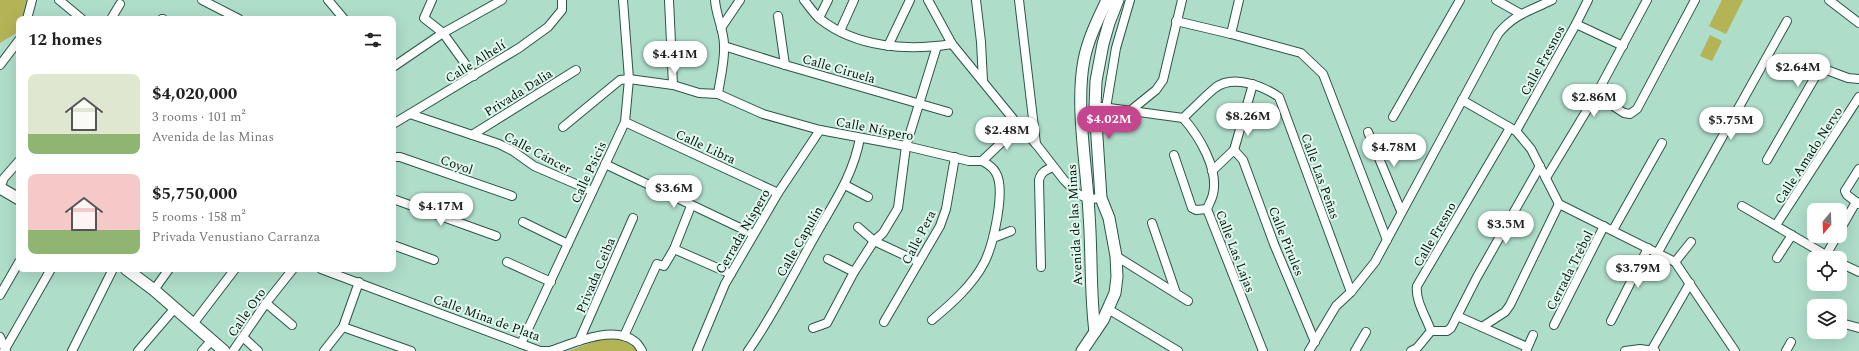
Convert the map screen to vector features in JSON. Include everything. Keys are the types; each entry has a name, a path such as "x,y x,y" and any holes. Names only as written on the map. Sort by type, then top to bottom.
{"street":[{"path":"28,16 32,0"},
{"path":"60,0 79,16"},
{"path":"202,0 233,16"},
{"path":"328,0 341,16"},
{"path":"432,0 424,18 443,34 474,76"},
{"path":"396,65 443,34 502,0"},
{"name":"Calle Alhelí","path":"396,122 474,76 548,27 562,10 562,0"},
{"name":"Calle Psicis","path":"521,344 625,122 629,79 623,0"},
{"path":"669,0 673,85"},
{"path":"715,0 716,13 722,28 724,46 718,94"},
{"path":"722,28 740,0"},
{"path":"804,0 819,18 840,32 860,39 888,46 912,48 952,44"},
{"path":"819,18 828,0"},
{"path":"840,32 854,0"},
{"path":"888,46 910,0"},
{"path":"928,0 952,44 1019,126 1036,144 1053,167 1078,194 1089,199 1101,198"},
{"path":"976,0 983,81"},
{"path":"1018,0 1036,144"},
{"name":"Avenida de las Minas","path":"1095,332 1092,312 1089,199 1081,106 1084,60 1094,29 1107,0"},
{"path":"1086,349 1108,309 1117,277 1116,256 1109,218 1101,198 1100,107 1096,81 1103,44 1109,22 1118,0"},
{"path":"1100,107 1130,0"},
{"path":"1130,112 1156,90 1163,80 1182,0"},
{"path":"1231,34 1239,0"},
{"path":"1393,117 1460,0"},
{"path":"1496,0 1521,14"},
{"path":"1309,351 1336,306 1351,292 1375,262 1401,211 1498,34 1507,22 1552,0"},
{"name":"Calle Fresnos","path":"1513,129 1576,24 1588,0"},
{"path":"1546,178 1596,95 1647,0"},
{"path":"1596,95 1624,113 1630,114 1637,109 1695,0"},
{"path":"1829,0 1859,23"},
{"path":"113,16 120,4"},
{"path":"778,16 785,65"},
{"path":"1658,252 1787,20"},
{"path":"1176,21 1231,34 1301,54 1323,74 1387,240"},
{"path":"1576,24 1623,46"},
{"path":"0,66 16,44"},
{"name":"Calle Ciruela","path":"724,46 948,112"},
{"path":"813,328 827,323 854,272 874,241 883,233 898,208 906,146 937,46"},
{"path":"1767,160 1818,72 1824,69 1848,78 1859,78"},
{"name":"Privada Dalia","path":"472,135 576,70"},
{"path":"563,127 620,80 629,79"},
{"name":"Calle Níspero","path":"629,79 673,85 699,93 718,94 764,114 820,130 906,146 969,161 982,161"},
{"name":"Calle Las Peñas","path":"1183,118 1220,85 1233,82 1253,84 1267,88 1280,97 1351,292"},
{"path":"1212,171 1234,150 1253,84"},
{"name":"Calle Amado Nervo","path":"1776,225 1859,97"},
{"path":"1462,100 1513,129 1531,149 1559,204 1658,252 1675,262 1690,282 1735,351"},
{"path":"1100,107 1183,118"},
{"name":"Calle Cáncer","path":"410,114 513,151 534,166 592,191"},
{"name":"Calle Las Lajas","path":"1183,118 1202,142 1212,171 1214,181 1213,194 1207,209 1263,351"},
{"name":"Calle Libra","path":"625,122 778,193"},
{"path":"932,320 967,288 984,263 993,238 998,214 999,188 997,174 992,167 982,161 1019,126"},
{"name":"Calle Fresno","path":"1431,331 1418,298 1417,286 1513,129"},
{"name":"Cerrada Níspero","path":"697,351 713,310 753,234 820,130"},
{"path":"1368,132 1401,211"},
{"name":"Calle Capulín","path":"748,351 774,311 845,185 856,160 860,138"},
{"path":"1613,230 1662,143"},
{"name":"Calle Pirules","path":"1234,150 1243,160 1274,244 1315,342"},
{"path":"1174,155 1192,208 1196,210 1207,209"},
{"name":"Coyol","path":"396,157 400,157 512,196"},
{"name":"Calle Pera","path":"884,322 940,226 946,209 955,157"},
{"path":"16,164 4,178 0,189 16,197"},
{"path":"605,164 753,234"},
{"path":"1417,350 1431,331 1446,331 1450,328 1540,166"},
{"path":"1041,267 1039,180 1040,174 1053,167"},
{"path":"1847,220 1858,203 1847,195 1845,191 1859,169"},
{"path":"845,185 868,197"},
{"path":"396,201 496,236"},
{"path":"1482,327 1505,312 1510,305 1559,204"},
{"path":"642,351 635,342 624,336 658,264 664,266 674,249 691,206"},
{"path":"1742,206 1818,251"},
{"name":"Privada Ceiba","path":"579,342 633,218"},
{"path":"523,222 568,244"},
{"path":"1152,223 1176,293"},
{"name":"Cerrada Trébol","path":"1554,325 1604,226"},
{"path":"858,227 874,241 920,262"},
{"path":"993,238 1011,232"},
{"path":"1777,258 1792,235"},
{"path":"1675,262 1691,242"},
{"path":"396,246 434,260"},
{"path":"1611,321 1648,248"},
{"path":"674,249 731,274"},
{"path":"1116,256 1188,300"},
{"path":"828,259 854,272"},
{"path":"507,262 551,282"},
{"path":"1847,266 1859,272"},
{"path":"0,295 16,267"},
{"path":"5,350 49,272"},
{"path":"72,351 112,272"},
{"path":"130,272 154,290 224,351"},
{"path":"154,290 167,272"},
{"path":"194,324 233,272"},
{"name":"Calle Oro","path":"233,351 266,303 291,272"},
{"name":"Calle Mina de Plata","path":"337,272 359,282 540,351 550,351 611,334 624,336"},
{"path":"324,351 343,327 359,282"},
{"path":"1625,351 1653,351 1690,282"},
{"path":"266,303 292,325"},
{"path":"138,351 175,308"},
{"path":"1108,309 1178,351"},
{"path":"1457,316 1527,349 1533,335"},
{"path":"1847,325 1859,328"},
{"path":"343,327 394,348 411,351"},
{"path":"1355,351 1366,332"},
{"path":"0,337 5,350"},
{"path":"243,338 258,351"},
{"path":"202,351 212,340"},
{"path":"1786,351 1791,342"}],"shaded area":[{"path":"0,0 28,0 23,16 16,16 16,33 0,43"},
{"path":"1722,0 1743,0 1726,34 1709,26"},
{"path":"1710,35 1722,41 1712,61 1700,56"},
{"path":"610,336 622,338 638,351 568,351"}]}
